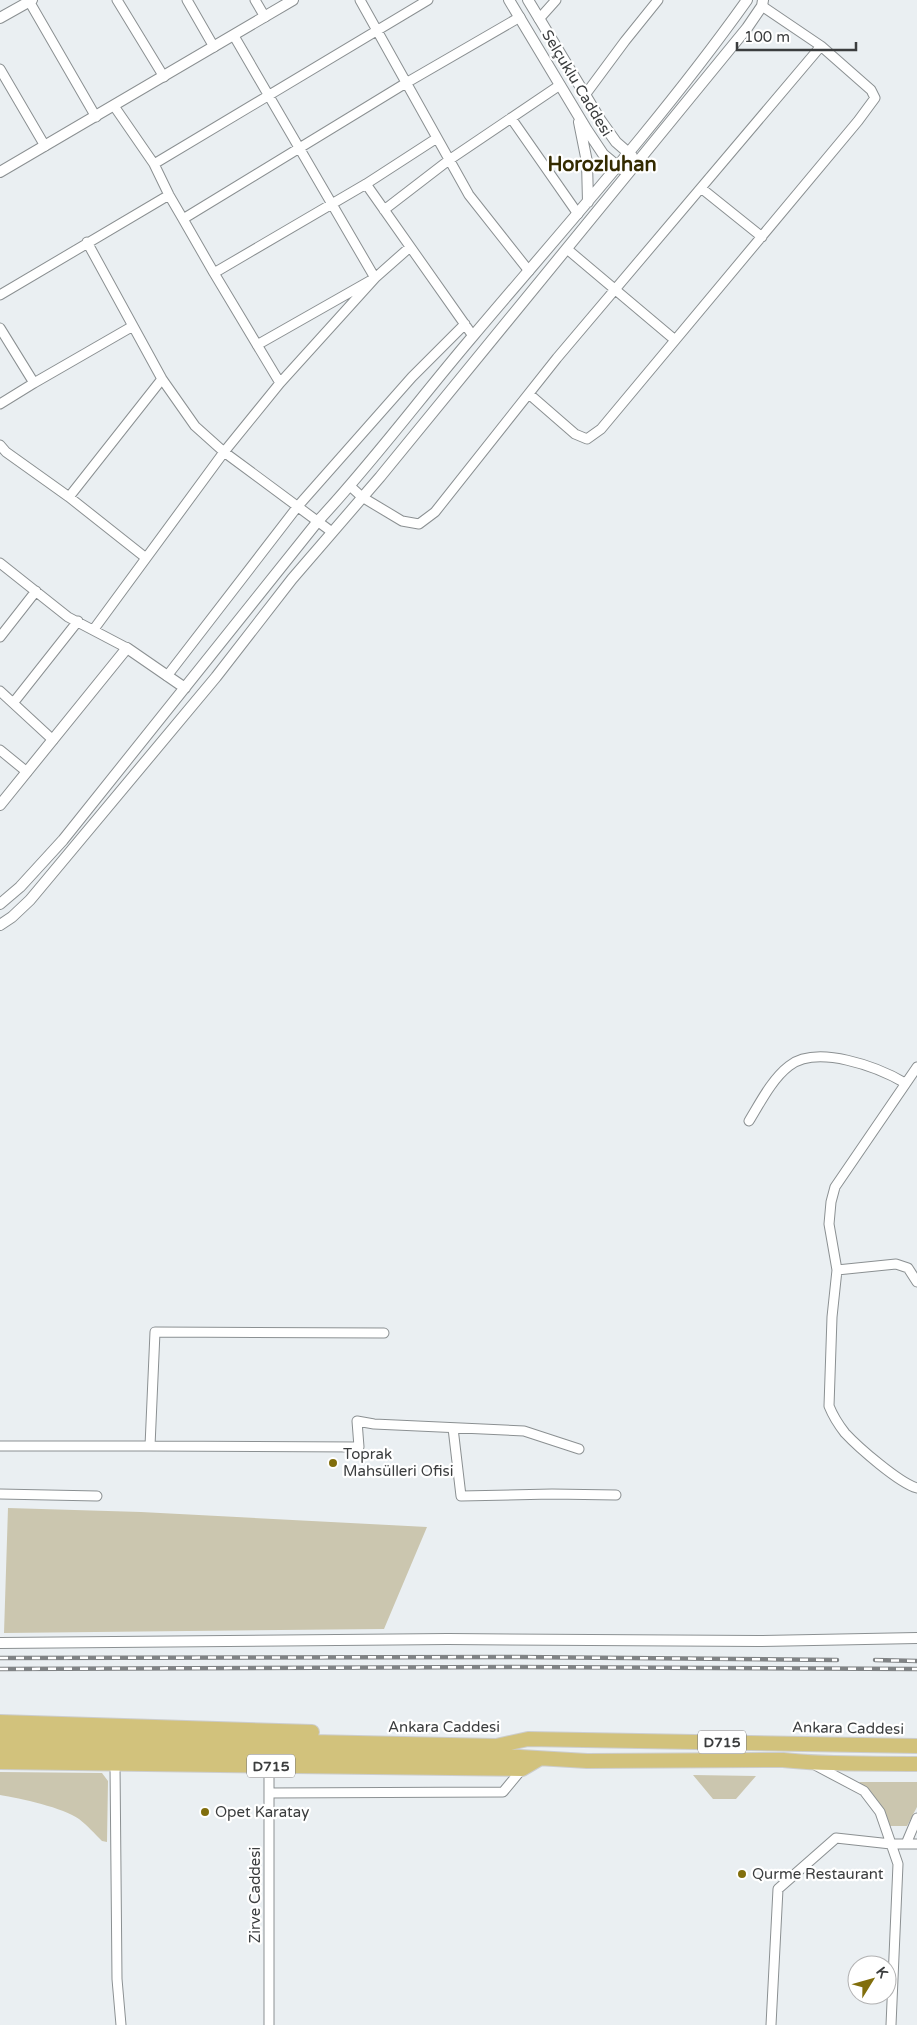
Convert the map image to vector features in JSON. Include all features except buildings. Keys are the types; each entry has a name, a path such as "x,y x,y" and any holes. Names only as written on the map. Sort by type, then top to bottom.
{"highway":[{"path":"0,1722 528,1739"},
{"name":"Ankara Caddesi","path":"0,1734 496,1746 528,1739 917,1746"},
{"name":"Ankara Caddesi","path":"0,1748 493,1756 540,1759 666,1761 783,1760 811,1763 917,1764"},
{"name":"D715","path":"0,1762 522,1769 540,1759"}],"street":[{"path":"117,0 164,77"},
{"path":"187,0 214,47"},
{"path":"255,0 264,17"},
{"path":"0,172 293,0"},
{"path":"360,0 469,195 530,271"},
{"path":"154,164 378,32 428,0"},
{"name":"Selçuklu Caddesi","path":"509,0 603,154 628,174"},
{"name":"Selçuklu Caddesi","path":"528,0 585,95 616,142 639,161"},
{"path":"540,19 556,0"},
{"path":"585,95 625,40 658,0"},
{"path":"0,904 20,887 63,840 318,521 350,486 473,336 618,166 747,0"},
{"path":"0,18 30,1 96,117"},
{"path":"0,925 12,917 30,900 216,677 292,578 362,497 747,28 762,3 821,46 872,90 875,98 762,238 601,429 588,439 575,434 528,394"},
{"path":"183,219 406,83 520,18"},
{"path":"234,36 375,278"},
{"path":"350,486 362,497 402,522 419,524 435,512 528,394 821,46"},
{"path":"0,69 45,146"},
{"path":"384,210 449,160 560,86"},
{"path":"114,106 154,164 169,195 280,383"},
{"path":"577,114 587,162 588,202"},
{"path":"511,118 578,214"},
{"path":"214,273 366,184 437,138"},
{"path":"366,184 473,336"},
{"path":"701,188 762,238"},
{"path":"0,295 169,195"},
{"path":"87,242 162,379 195,426 224,452 332,532"},
{"path":"94,629 224,452 280,383 375,278 410,246"},
{"path":"567,249 675,340"},
{"path":"257,345 375,278"},
{"path":"167,676 298,506 412,377 465,324"},
{"path":"0,404 133,326"},
{"path":"0,328 34,383"},
{"path":"69,497 162,379"},
{"path":"0,446 69,497 146,558"},
{"path":"0,563 68,616 126,648 185,688"},
{"path":"0,638 36,591"},
{"path":"14,702 78,621"},
{"path":"0,805 126,648"},
{"path":"0,691 53,740"},
{"path":"0,750 27,772"},
{"path":"748,1122 774,1082 789,1066 801,1059 825,1056 849,1061 888,1073 905,1083"},
{"path":"917,1067 835,1187 831,1202 829,1224 836,1270 832,1317 829,1406 846,1434 894,1476 917,1488"},
{"path":"836,1270 896,1264 908,1268 917,1282"},
{"path":"150,1446 155,1332 384,1333"},
{"path":"0,1446 359,1447 357,1421 374,1424 524,1431 579,1449"},
{"path":"453,1428 461,1496 616,1495"},
{"path":"0,1494 97,1496"},
{"path":"0,1643 448,1639 758,1641 917,1638"},
{"path":"811,1763 864,1791 880,1812 898,1864 891,2025"},
{"path":"115,1765 117,1979 121,2025"},
{"name":"Zirve Caddesi","path":"268,2025 269,1766"},
{"path":"269,1793 503,1792 522,1769"},
{"path":"906,1844 917,1818"},
{"path":"771,2025 778,1889 836,1838 891,1844 917,1844"}],"shaded area":[{"path":"8,1508 141,1512 427,1527 384,1629 4,1633"},
{"path":"0,1772 102,1773 108,1781 107,1842 102,1841 79,1819 63,1811 19,1798 0,1795"},
{"path":"693,1775 756,1776 736,1799 713,1799"},
{"path":"859,1782 917,1782 917,1807 907,1826 889,1826 874,1798"}],"railway":[{"path":"0,1658 518,1657 837,1660"},
{"path":"875,1660 917,1661"},
{"path":"0,1669 515,1667 917,1669"}],"place":[{"name":"Toprak Mahsülleri Ofisi","path":"333,1463"},
{"name":"Opet Karatay","path":"205,1812"},
{"name":"Qurme Restaurant","path":"742,1874"}],"district":[{"name":"Horozluhan","path":"602,164"}]}
